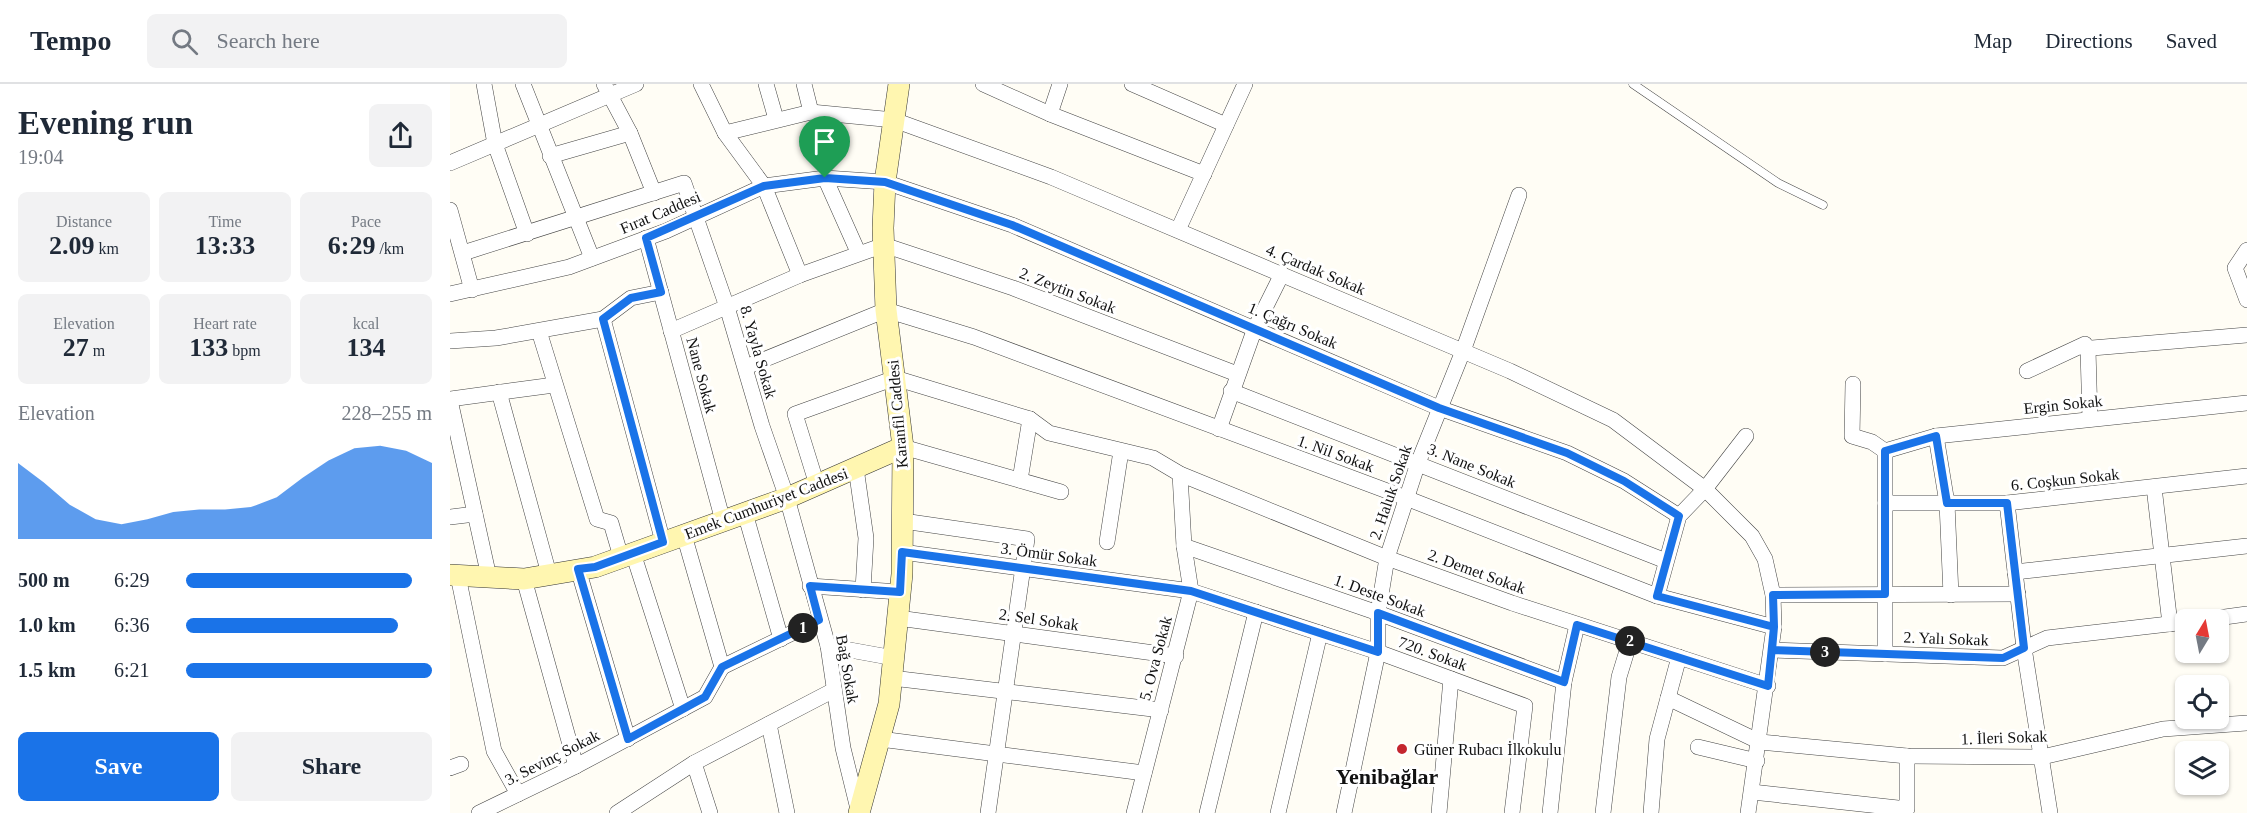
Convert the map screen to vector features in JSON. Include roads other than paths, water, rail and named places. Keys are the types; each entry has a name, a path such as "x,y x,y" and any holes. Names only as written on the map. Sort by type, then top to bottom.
{"street":[{"path":"484,84 495,144 527,234"},
{"path":"523,84 538,127 592,258"},
{"path":"450,163 538,127 607,90 636,84"},
{"path":"701,84 725,133 764,186 800,275"},
{"path":"766,84 776,119"},
{"path":"804,84 811,112"},
{"name":"Karanfil Caddesi","path":"859,813 880,739 893,668 900,592 903,447 886,310 884,244 885,182 899,84"},
{"path":"983,84 1050,114 1204,174"},
{"path":"1050,114 1060,84"},
{"path":"1132,84 1226,125"},
{"path":"1178,230 1245,84"},
{"path":"463,253 654,193 630,133 607,90"},
{"name":"4. Çardak Sokak","path":"725,133 811,112 894,120 1051,177 1463,351 1613,420 1705,489 1752,536 1766,559 1773,595 1774,627 1768,686 1748,813"},
{"path":"550,156 630,133"},
{"path":"825,178 858,252"},
{"name":"Fırat Caddesi","path":"450,294 569,267 646,238 764,186 825,178 885,182"},
{"name":"1. Çağrı Sokak","path":"885,182 1012,225 1439,408 1567,453 1624,481 1679,516"},
{"name":"8. Yayla Sokak","path":"654,193 684,183 727,307 762,426 787,498"},
{"name":"2. Haluk Sokak","path":"1344,813 1378,652 1378,613 1387,558 1418,463 1463,351 1519,195"},
{"path":"450,210 472,290"},
{"name":"Nane Sokak","path":"646,238 723,521"},
{"path":"671,331 800,275 884,244"},
{"name":"2. Zeytin Sokak","path":"884,244 1013,288 1237,374"},
{"path":"2247,250 2235,268 2247,300"},
{"path":"1219,429 1255,328 1282,274"},
{"path":"450,340 496,338 603,319 631,298 661,292"},
{"path":"746,367 886,310"},
{"name":"1. Nil Sokak","path":"886,310 974,336 1406,498 1657,596 1774,627"},
{"path":"603,319 663,542"},
{"path":"538,331 597,519 611,523 627,555 683,709"},
{"path":"2088,350 2247,335"},
{"path":"2027,371 2085,344 2088,350 2090,419"},
{"path":"817,485 795,414 895,378"},
{"name":"2. Demet Sokak","path":"895,378 1030,419 1049,433 1153,458 1180,474 1387,558 1577,625 1768,686"},
{"path":"1853,384 1852,436 1872,442 1885,451 1885,654"},
{"path":"489,577 475,514 456,457 450,399 554,385"},
{"path":"499,392 549,574"},
{"name":"3. Nane Sokak","path":"1231,392 1666,561"},
{"name":"Ergin Sokak","path":"1885,451 1936,436 2247,403"},
{"path":"1020,480 1030,419"},
{"path":"1657,596 1679,516 1705,489 1746,436"},
{"path":"1936,436 1947,503 1951,596"},
{"path":"903,447 1061,492"},
{"name":"Emek Cumhuriyet Caddesi","path":"454,575 524,579 578,569 627,555 787,498 903,447"},
{"path":"1107,542 1121,451"},
{"path":"856,468 866,538 862,590"},
{"name":"5. Ova Sokak","path":"1134,813 1191,591 1184,546 1180,474"},
{"name":"6. Coşkun Sokak","path":"1885,503 2007,503 2247,476"},
{"path":"2154,487 2162,555 2175,610"},
{"name":"Bağ Sokak","path":"787,498 828,646 843,748 859,813"},
{"path":"2007,503 2024,648 2050,813"},
{"path":"746,513 781,639"},
{"path":"450,517 475,514"},
{"path":"903,521 1027,539 988,813"},
{"path":"684,535 722,667 819,620"},
{"name":"1. Deste Sokak","path":"1184,546 1378,613 1564,682"},
{"path":"2015,572 2247,546"},
{"name":"3. Ömür Sokak","path":"902,552 1191,591"},
{"path":"578,569 628,739"},
{"path":"454,575 494,751 518,794"},
{"path":"524,579 576,766"},
{"path":"810,586 900,592"},
{"name":"720. Sokak","path":"1191,591 1378,652 1525,706 1512,813"},
{"path":"1773,595 2018,594"},
{"path":"1207,813 1256,612"},
{"path":"2229,616 2247,614"},
{"name":"2. Sel Sokak","path":"898,618 1176,656"},
{"name":"2. Yalı Sokak","path":"1772,650 2003,658 2047,638 2175,623"},
{"path":"1550,813 1564,682 1577,625"},
{"path":"1278,813 1320,633"},
{"path":"1603,813 1619,676 1630,641"},
{"path":"828,646 893,668 1005,691 1161,710"},
{"path":"1651,813 1657,739 1680,657"},
{"name":"3. Sevinç Sokak","path":"479,813 576,766 705,697 722,667"},
{"path":"1439,813 1451,679"},
{"path":"617,813 694,763 834,690"},
{"path":"1668,698 1760,742"},
{"name":"1. İleri Sokak","path":"1760,742 1907,756 2042,757 2163,729 2247,723"},
{"path":"769,724 787,813"},
{"path":"880,739 1144,773"},
{"path":"1698,747 1757,761"},
{"path":"1752,792 1907,809 1907,756"},
{"path":"694,763 710,813"}],"lane":[{"path":"1633,84 1778,183 1823,206"}],"place":[{"name":"Güner Rubacı İlkokulu","path":"1402,749"}],"district":[{"name":"Yenibağlar","path":"1387,776"}]}
